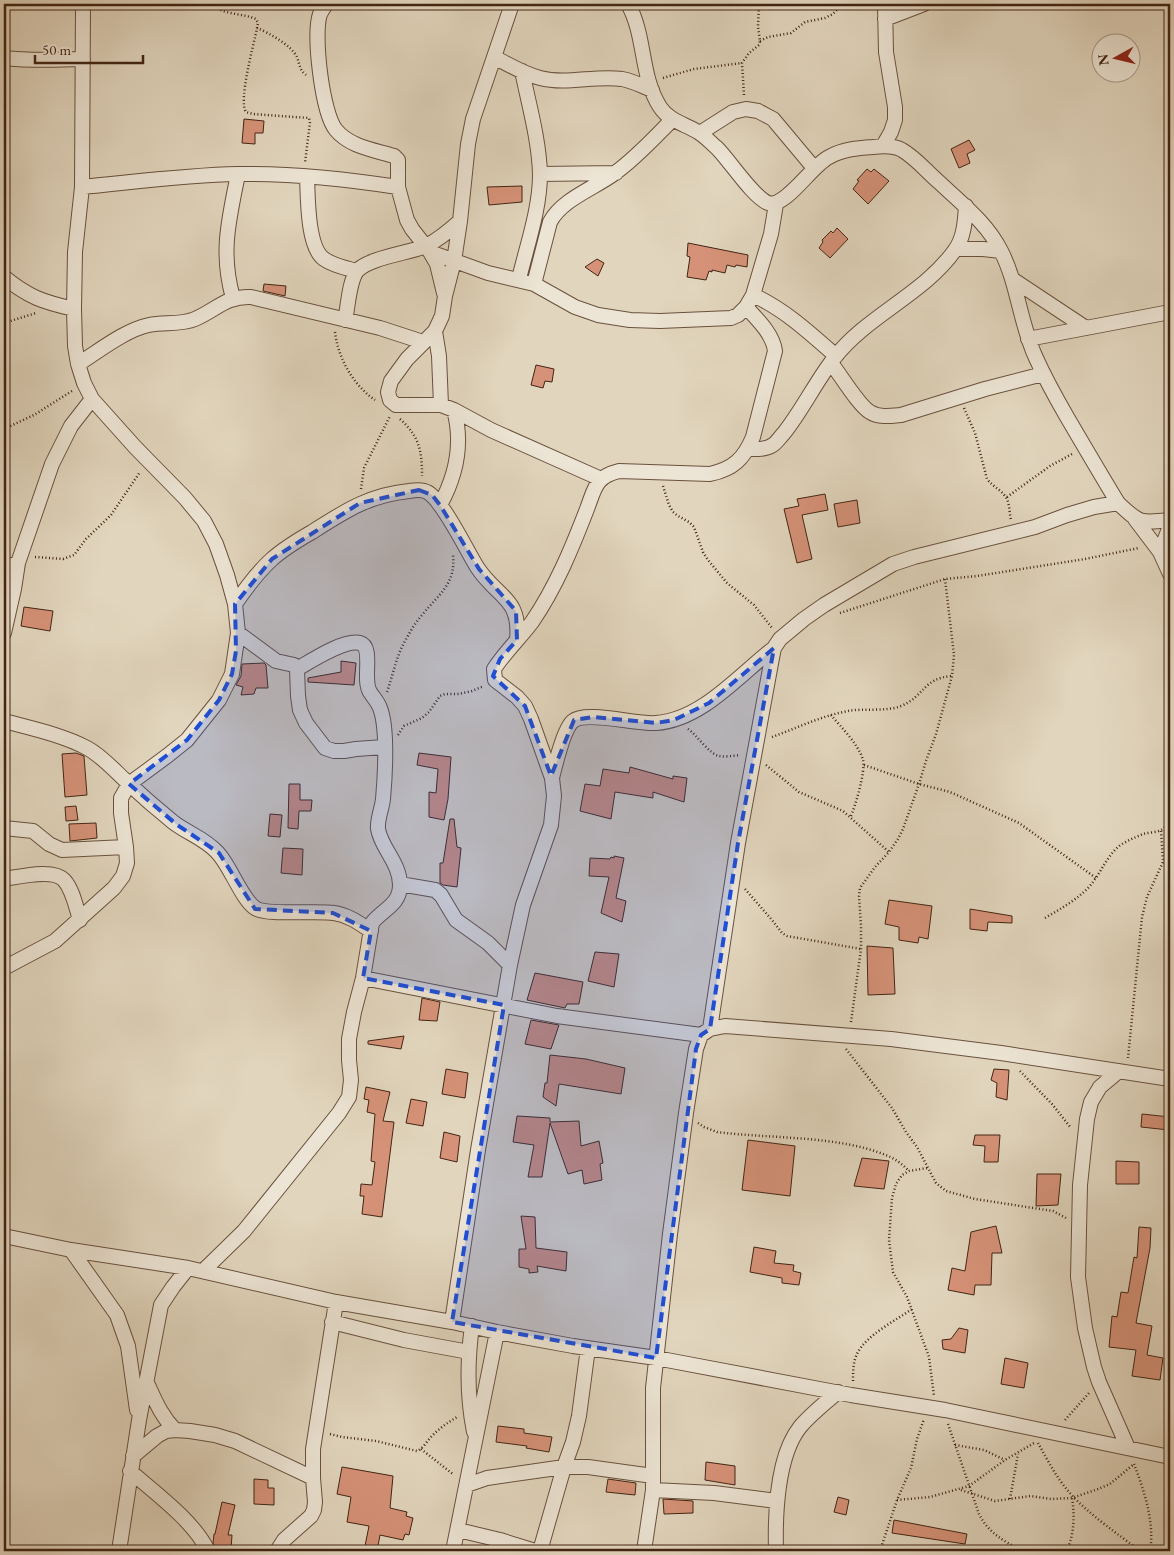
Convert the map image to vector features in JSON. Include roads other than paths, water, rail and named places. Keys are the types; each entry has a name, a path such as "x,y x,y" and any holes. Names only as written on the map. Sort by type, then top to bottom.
{"street":[{"path":"4,968 55,941 114,888 123,876 127,863 121,798 129,784 187,740 219,700 232,674 238,633 235,604 224,567 216,544 204,521 185,498 92,399 84,384 78,364 75,346 74,309 75,252 82,188 83,4"},
{"path":"326,4 320,15 318,26 320,71 328,114 335,129 344,137 356,144 394,156 398,160 400,198 412,229 437,264 445,296"},
{"path":"512,4 473,120 468,144 454,260 442,316 436,331 407,359 392,381 388,392 390,400 396,405 447,407 491,430 600,479"},
{"path":"628,4 637,28 651,86 661,108 672,120 700,133 722,153 756,193 770,203 776,204 783,201 814,168 828,157 843,151 883,146 900,148 966,206 984,225 1001,251 1012,279 1028,339 1043,374 1118,503 1135,520 1158,549 1170,574"},
{"path":"883,146 895,120 886,52 885,10 924,4"},
{"path":"494,57 541,78 562,81 621,79 651,86"},
{"path":"4,58 49,61 83,59"},
{"path":"519,280 536,212 540,174 536,141 522,71"},
{"path":"700,133 733,112 746,109 758,111 773,119 814,168"},
{"path":"534,284 550,222 555,213 616,173 672,120"},
{"path":"540,174 616,173"},
{"path":"82,188 238,174 336,178 398,187"},
{"path":"233,298 227,274 226,254 238,174"},
{"path":"305,177 313,241 318,252 324,259 335,265 357,272"},
{"path":"428,249 488,273 534,284 575,307 598,315 630,320 725,319 738,316 749,301 771,234 776,204"},
{"path":"748,449 773,445 796,417 833,360 860,332 941,267 956,249 961,237 966,206"},
{"path":"345,320 352,284 357,272 369,263 428,249 438,238 460,221"},
{"path":"956,249 1001,251"},
{"path":"4,277 26,294 47,303 74,309"},
{"path":"1012,279 1086,328"},
{"path":"78,364 131,332 147,325 193,320 233,298 252,298 380,328 423,342"},
{"path":"749,301 765,300 785,314 833,360 862,405 870,413 886,417 901,415 1043,374"},
{"path":"452,1322 478,1150 510,965 523,905 551,825 554,796 552,778 525,706 517,697 495,680 494,669 532,622 551,591 600,479 608,474 619,471 710,474 733,466 748,449 753,437 774,351 774,344 770,336 749,301"},
{"path":"1028,339 1170,312"},
{"path":"436,331 447,407 458,432 457,460 453,478 440,505"},
{"path":"4,633 19,559 52,464 71,426 92,399"},
{"path":"235,604 255,576 272,559 300,539 360,503 383,495 426,490 440,505 478,569 510,602 516,611 517,640"},
{"path":"552,778 568,727 574,720 582,717 594,717 656,723 674,720 690,714 708,703 804,619 893,564 914,557 1013,534 1094,507 1118,503"},
{"path":"1135,520 1150,522 1170,520"},
{"path":"1158,549 1170,526"},
{"path":"4,568 12,566 19,559"},
{"path":"238,633 276,661 294,665 297,669 300,710 306,723 325,748 334,751 344,751 356,748 384,747"},
{"path":"203,1271 244,1231 269,1202 349,1098 351,1080 349,1039 363,978 372,923 394,904 399,894 400,884 397,869 378,829 385,775 384,732 380,708 366,684 368,652 365,646 360,643 344,645 297,669"},
{"path":"644,1551 653,1490 653,1388 686,1112 696,1049 705,1032 755,748 777,643"},
{"path":"4,721 36,729 87,748 176,824 208,842 219,854 255,909 269,912 312,911 344,915 371,931"},
{"path":"4,828 33,831 49,844 62,850 126,847"},
{"path":"4,879 55,874 64,879 70,890 80,920"},
{"path":"400,884 435,890 441,895 456,920 488,943 510,965"},
{"path":"363,978 557,1016 705,1032 725,1026 891,1039 1002,1053 1170,1080"},
{"path":"1123,1072 1100,1087 1091,1102 1087,1119 1080,1185 1078,1277 1085,1328 1099,1382 1128,1448"},
{"path":"4,1236 71,1250 188,1268 336,1302 452,1322 497,1332 656,1358 844,1394 936,1409 1170,1457"},
{"path":"71,1250 116,1315 128,1346 134,1376 139,1420"},
{"path":"119,1551 130,1471 161,1305 188,1268"},
{"path":"277,1551 284,1540 314,1510 313,1449 336,1302"},
{"path":"332,1322 404,1340 468,1352"},
{"path":"472,1326 468,1352 470,1411 475,1440"},
{"path":"453,1551 497,1332"},
{"path":"540,1551 573,1442 579,1416 588,1348"},
{"path":"147,1382 161,1414 175,1430"},
{"path":"776,1551 777,1501 782,1471 790,1443 800,1427 844,1394"},
{"path":"133,1456 157,1436 175,1430 215,1435 235,1441 313,1478"},
{"path":"467,1485 488,1478 564,1468 588,1468 653,1476"},
{"path":"130,1471 192,1527 208,1551"},
{"path":"653,1490 714,1493 777,1501"},
{"path":"458,1530 535,1551"}]}
